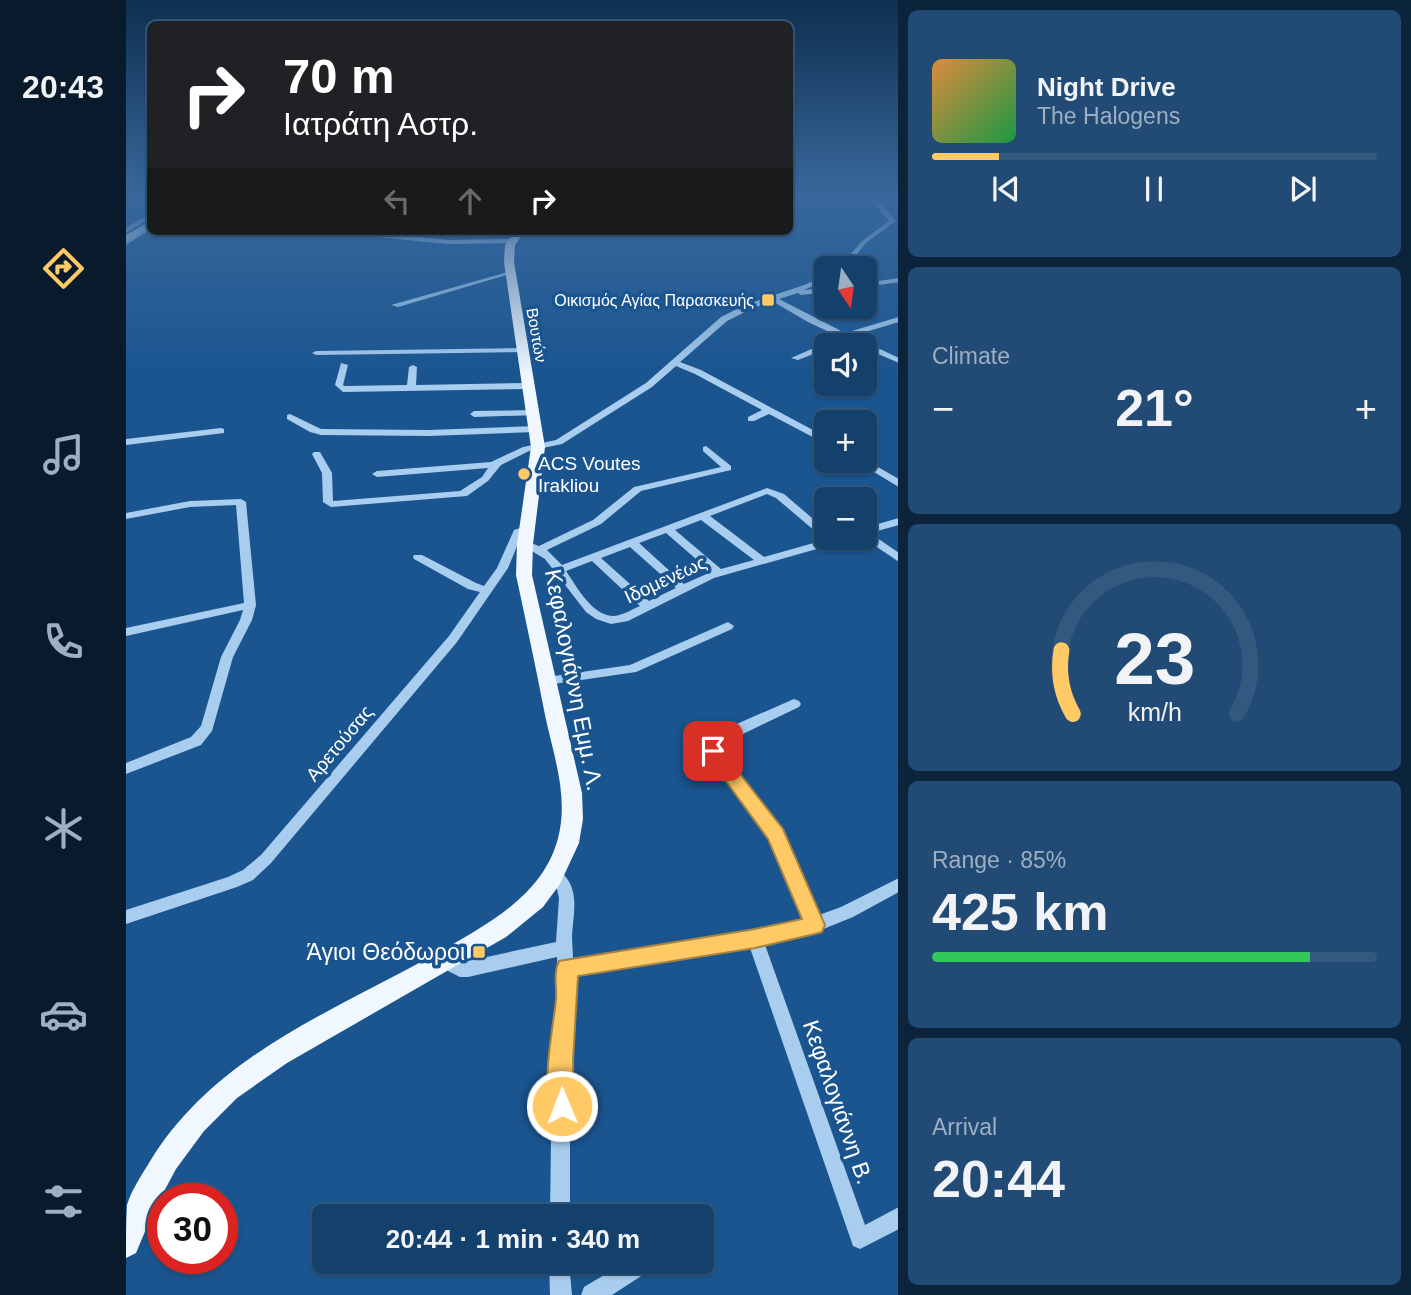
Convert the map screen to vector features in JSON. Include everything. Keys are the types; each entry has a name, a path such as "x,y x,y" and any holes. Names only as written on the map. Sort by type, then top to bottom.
{"main road":[{"name":"Βουτών","path":"509,254 534,412 537,453"},
{"name":"Κεφαλογιάννη Εμμ. Λ.","path":"126,1243 144,1198 164,1163 184,1135 216,1100 246,1076 289,1048 509,922 534,901 554,876 570,839 573,801 526,586 537,453"}],"street":[{"path":"395,305 510,273"},
{"path":"877,283 898,280"},
{"path":"377,474 496,464 526,449 537,453 603,416 649,385 724,319 814,282"},
{"path":"787,293 814,291"},
{"path":"772,298 838,333"},
{"path":"858,333 898,319"},
{"path":"316,354 523,350"},
{"path":"795,358 814,351"},
{"path":"877,351 898,361"},
{"path":"674,362 698,372 814,435"},
{"path":"344,365 339,385 341,388 529,386"},
{"path":"411,388 413,367"},
{"path":"751,419 768,411"},
{"path":"474,414 534,412"},
{"path":"290,417 321,432 536,429"},
{"path":"126,442 221,431"},
{"path":"531,541 603,519 638,489 728,468 706,449"},
{"path":"317,454 325,465 328,502 331,504 463,494 485,479 496,464"},
{"path":"877,471 898,484"},
{"path":"559,570 764,492 773,491 814,525"},
{"path":"126,516 190,504 241,502 250,605 246,620 227,657 213,712 202,736 190,744 126,769"},
{"path":"701,516 763,562"},
{"path":"877,529 898,522"},
{"path":"667,528 719,573"},
{"name":"Αρετούσας","path":"126,917 232,882 248,875 266,859 453,639 502,568 518,532 531,541"},
{"name":"Ιδομενέως","path":"531,541 559,570 588,607 604,620 624,618 682,587 814,544"},
{"path":"631,542 682,587"},
{"path":"877,543 898,559"},
{"path":"418,557 472,586 487,590"},
{"path":"594,557 647,606"},
{"path":"126,632 250,605"},
{"path":"547,681 632,669 728,626"},
{"path":"794,704 715,740 710,747 776,835 815,925"},
{"path":"554,876 564,886 567,898 564,948 567,997 561,1060 560,1204"},
{"path":"566,968 755,939 815,925 847,912 898,884"},
{"name":"Κεφαλογιάννη Β.","path":"755,939 860,1239 898,1217"},
{"path":"444,961 460,969 564,948"},
{"path":"559,1274 561,1295"},
{"path":"592,1295 626,1274"}],"place":[{"name":"Οικισμός Αγίας Παρασκευής","path":"768,300"},
{"name":"ACS Voutes Irakliou","path":"524,474"},
{"name":"Άγιοι Θεόδωροι","path":"479,952"}],"route":[{"path":"562,1106 561,1060 567,997 566,968 755,939 815,925 787,854 776,835 713,751"}]}
